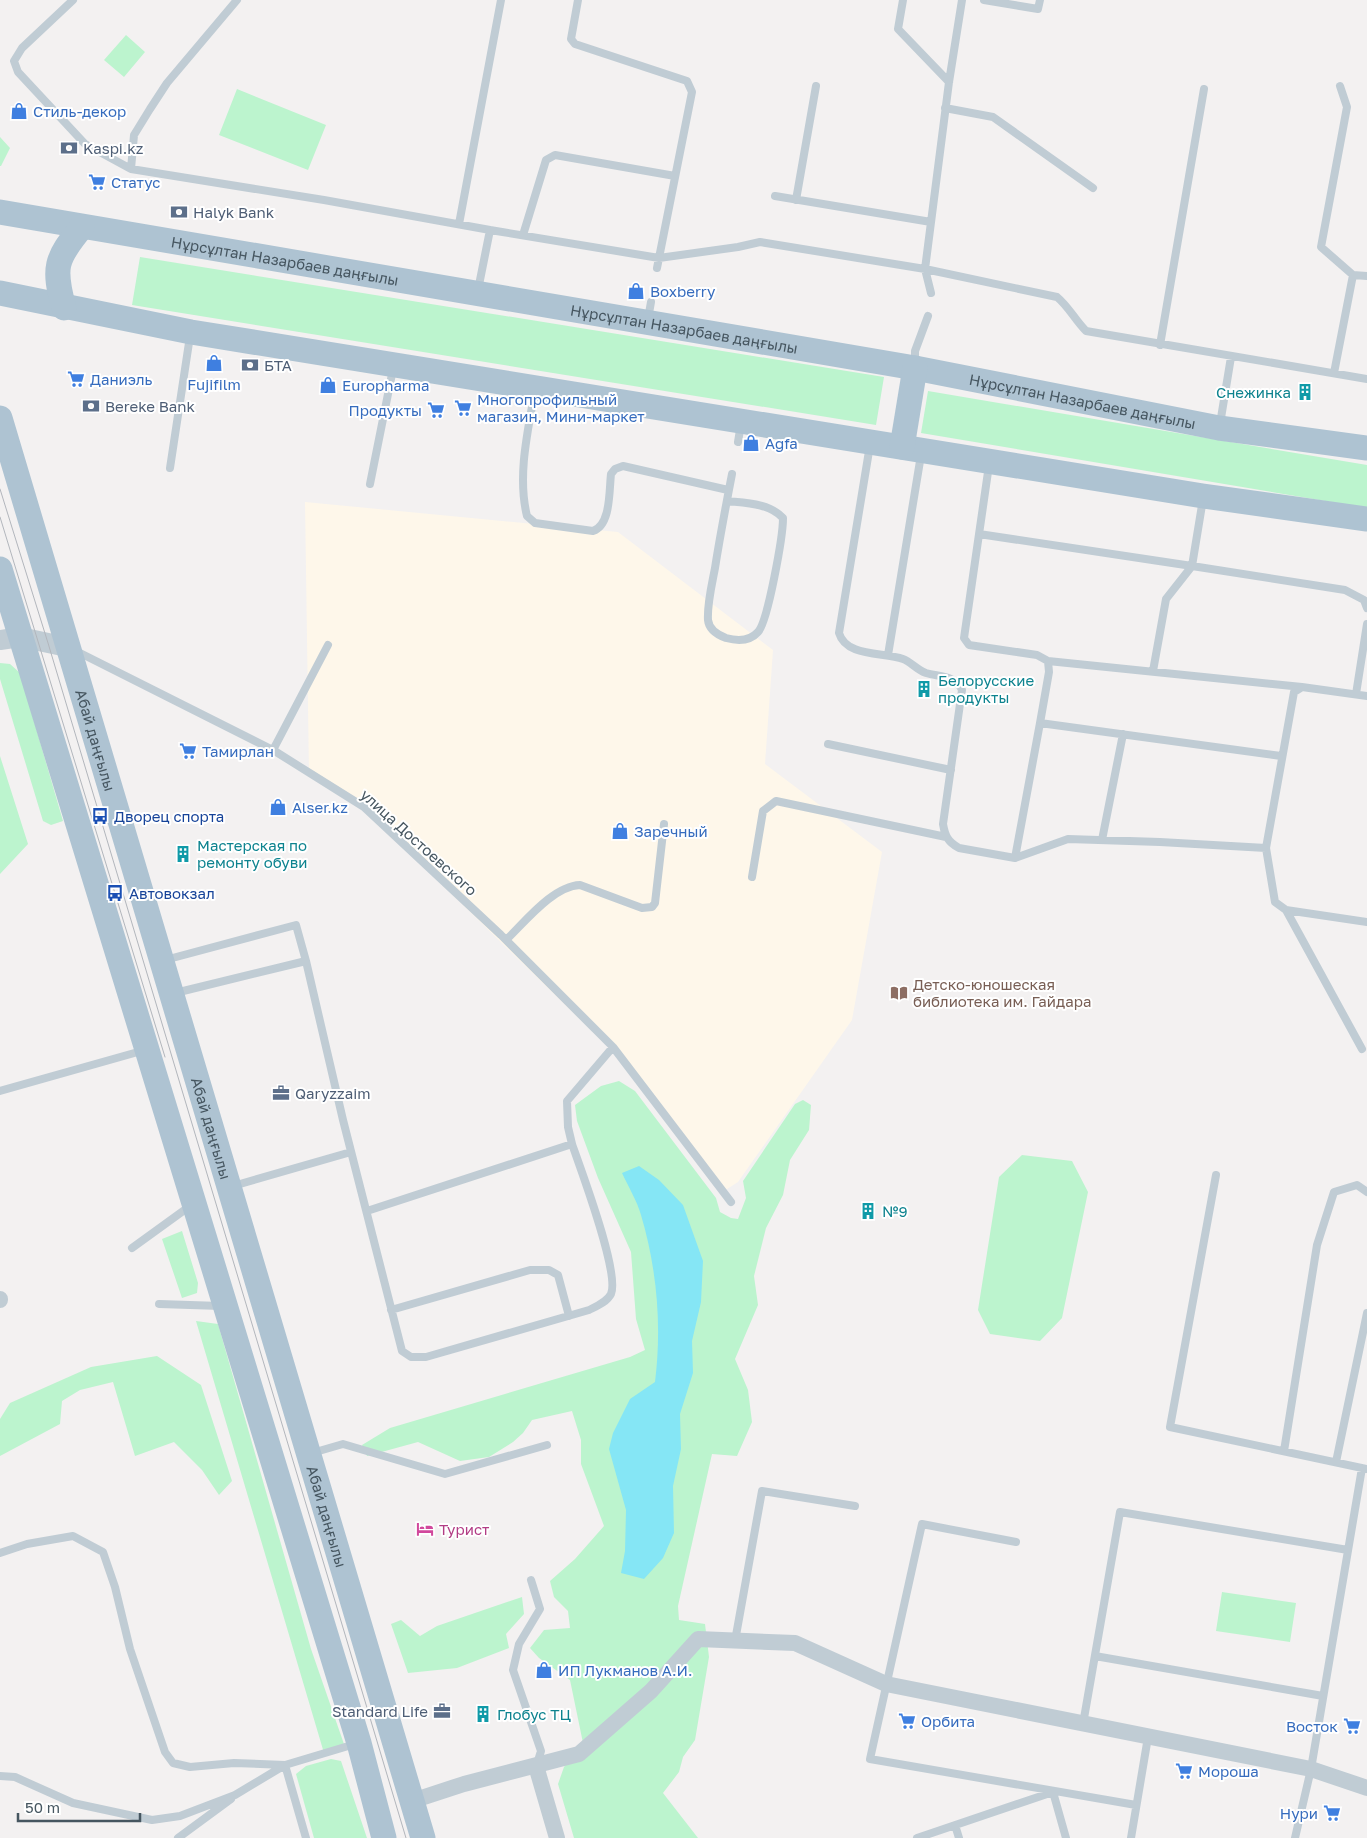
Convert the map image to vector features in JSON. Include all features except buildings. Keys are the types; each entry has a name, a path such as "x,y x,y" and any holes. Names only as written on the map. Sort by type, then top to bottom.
{"main road":[{"name":"Нұрсұлтан Назарбаев даңғылы","path":"0,212 478,294 649,312 915,368 1219,428 1367,448"},
{"path":"64,308 56,279 60,261 68,244 82,227"},
{"path":"0,293 64,308 191,332 535,388 740,431 870,442 1203,496 1367,519"},
{"path":"911,449 915,368"},
{"name":"Абай даңғылы","path":"0,418 67,647 173,993 308,1455 423,1838"},
{"path":"0,569 10,639 146,1049 359,1743 384,1838"}],"street":[{"path":"10,639 67,647"},
{"path":"412,1801 464,1784 579,1754 651,1691 698,1639 795,1644 886,1684 1311,1769 1367,1788"},
{"path":"536,1766 557,1838"}],"lane":[{"path":"73,0 22,48 14,61 18,72 85,144 131,169 324,200 659,258 738,248 760,242 925,269 1057,297 1067,305 1074,319 1086,331 1367,380"},
{"path":"459,224 501,0"},
{"path":"578,0 571,39 575,44 686,82 692,92 657,268"},
{"path":"903,0 898,29 949,82"},
{"path":"931,292 925,269 945,108 962,0"},
{"path":"984,0 1038,9 1040,0"},
{"path":"131,169 134,135 137,130 167,83 235,1"},
{"path":"796,200 816,86"},
{"path":"1340,86 1347,107 1321,247 1353,275 1367,276"},
{"path":"1160,345 1204,89"},
{"path":"945,108 993,117 1093,188"},
{"path":"523,235 546,160 555,155 675,176"},
{"path":"774,196 931,222"},
{"path":"478,294 490,230"},
{"path":"1334,373 1353,275"},
{"path":"915,368 915,351 928,316"},
{"path":"170,468 191,332"},
{"path":"1219,428 1231,357"},
{"path":"370,484 394,365"},
{"path":"535,388 525,451 524,485 527,516 535,523 593,531 600,529 604,522 611,474 615,469 623,466 728,490"},
{"path":"870,442 840,633 842,642 851,649 905,659 925,673 948,678 959,685 962,690 943,824 946,837 952,844 959,848 1015,858 1068,839 1266,848"},
{"path":"888,655 911,449"},
{"path":"990,462 964,638 969,645 1037,655 1048,661 1302,687 1367,696"},
{"path":"727,501 759,505 776,511 783,518 779,558 764,620 759,632 748,639 733,640 723,636 712,630 708,621 711,590 728,490 732,474"},
{"path":"1153,671 1166,599 1192,566 1203,496"},
{"path":"979,534 1345,590 1364,600 1367,608"},
{"path":"1356,694 1367,624"},
{"path":"273,750 328,645"},
{"name":"улица Достоевского","path":"67,647 273,750 364,807 506,940 614,1047 731,1202"},
{"path":"1015,858 1050,672 1048,661"},
{"path":"1302,687 1294,692 1266,848 1275,902 1286,910 1362,1049"},
{"path":"1040,723 1281,756"},
{"path":"1102,840 1123,734"},
{"path":"828,744 951,770"},
{"path":"752,877 763,811 776,801 946,837"},
{"path":"506,940 558,892 570,886 580,886 642,908 652,907 655,903 664,824"},
{"path":"1286,910 1367,922"},
{"path":"162,961 296,925 390,1310 402,1351 411,1358 426,1357 569,1316 602,1304 611,1294 612,1277 604,1241 572,1144 568,1127 567,1101 614,1047"},
{"path":"173,993 306,961"},
{"path":"0,1090 146,1049"},
{"path":"367,1210 572,1144"},
{"path":"230,1187 351,1152"},
{"path":"1216,1175 1170,1427 1365,1468 1348,1550 1311,1769 1295,1838"},
{"path":"1284,1451 1317,1245 1334,1192 1357,1185 1367,1192"},
{"path":"132,1248 194,1204"},
{"path":"390,1310 530,1270 548,1270 558,1275 569,1316"},
{"path":"158,1304 225,1306"},
{"path":"1336,1462 1367,1313"},
{"path":"308,1455 343,1444 445,1474 547,1445"},
{"path":"735,1640 762,1491 855,1506"},
{"path":"1083,1724 1120,1512 1348,1550"},
{"path":"1016,1542 922,1524 870,1759 1136,1805"},
{"path":"0,1553 26,1544 73,1536 103,1552 115,1587 130,1649 165,1752 173,1763 190,1767 234,1763 285,1765"},
{"path":"531,1580 540,1609 519,1644 513,1670 541,1751 536,1766"},
{"path":"1095,1656 1323,1696"},
{"path":"1130,1838 1148,1736"},
{"path":"178,1838 235,1795 285,1765 359,1743"},
{"path":"285,1765 306,1838"},
{"path":"0,1776 15,1777 73,1803 152,1820 180,1816 235,1795"},
{"path":"917,1838 1053,1792"},
{"path":"1053,1792 1066,1838"},
{"path":"955,1825 959,1838"}],"shaded area":[{"name":"Заречный","path":"305,502 618,532 773,650 765,764 882,852 852,1020 738,1182 724,1191 647,1085 365,809 309,774"}],"green space":[{"path":"126,35 145,52 124,77 104,60"},
{"path":"237,89 326,125 308,170 219,135"},
{"path":"0,137 10,148 1,166 0,166"},
{"path":"140,257 884,377 876,425 132,305"},
{"path":"928,391 1367,465 1367,508 921,433"},
{"path":"0,663 10,664 20,673 63,821 51,825 43,821 0,679"},
{"path":"0,756 28,844 0,874"},
{"path":"619,1081 635,1091 716,1198 720,1212 731,1218 738,1219 746,1198 743,1181 795,1104 803,1100 811,1105 809,1130 790,1160 783,1195 766,1228 754,1276 758,1305 735,1359 748,1390 752,1422 737,1456 712,1454 678,1606 679,1620 705,1624 709,1657 695,1740 683,1757 679,1772 663,1793 698,1838 574,1838 558,1784 564,1767 583,1743 570,1680 539,1658 530,1648 544,1630 570,1628 568,1611 554,1597 550,1581 575,1559 604,1526 581,1464 581,1440 572,1411 532,1420 523,1433 513,1442 489,1457 460,1461 418,1442 367,1456 362,1445 390,1428 630,1357 645,1350 636,1319 631,1252 598,1178 577,1121 575,1105 601,1086"},
{"path":"1022,1155 1072,1161 1088,1192 1062,1318 1040,1341 990,1334 978,1310 999,1177"},
{"path":"182,1231 198,1283 197,1293 182,1298 162,1239"},
{"path":"196,1321 218,1324 311,1649 345,1747 324,1753"},
{"path":"157,1356 201,1385 232,1481 219,1495 202,1470 174,1442 135,1456 113,1382 80,1390 62,1401 60,1424 0,1456 0,1419 10,1403 91,1367"},
{"path":"1222,1592 1296,1603 1290,1642 1216,1631"},
{"path":"522,1597 524,1614 506,1634 509,1648 457,1668 408,1673 391,1624 401,1620 420,1636 437,1626"},
{"path":"331,1759 341,1761 367,1838 314,1838 296,1774 306,1766"}],"water":[{"path":"639,1166 659,1180 683,1205 703,1261 701,1302 692,1341 693,1373 680,1414 681,1449 673,1486 674,1533 663,1558 644,1579 621,1573 625,1551 626,1510 609,1449 613,1433 630,1399 655,1382 658,1319 651,1256 641,1215 622,1173"}],"tram line":[{"path":"0,489 48,643 406,1838"},
{"path":"0,517 165,1057"}],"place":[{"name":"Стиль-декор","path":"19,111"},
{"name":"Kaspi.kz","path":"69,148"},
{"name":"Статус","path":"97,182"},
{"name":"Halyk Bank","path":"179,212"},
{"name":"Boxberry","path":"636,291"},
{"name":"Fujifilm","path":"214,363"},
{"name":"БТА","path":"250,365"},
{"name":"Даниэль","path":"76,379"},
{"name":"Europharma","path":"328,385"},
{"name":"Снежинка","path":"1305,392"},
{"name":"Bereke Bank","path":"91,406"},
{"name":"Многопрофильный магазин, Мини-маркет","path":"463,408"},
{"name":"Продукты","path":"436,410"},
{"name":"Agfa","path":"751,443"},
{"name":"Белорусские продукты","path":"924,689"},
{"name":"Тамирлан","path":"188,751"},
{"name":"Alser.kz","path":"278,807"},
{"name":"Дворец спорта","path":"100,816"},
{"name":"Заречный","path":"620,831"},
{"name":"Мастерская по ремонту обуви","path":"183,854"},
{"name":"Автовокзал","path":"115,893"},
{"name":"Детско-юношеская библиотека им. Гайдара","path":"899,993"},
{"name":"Qaryzzaim","path":"281,1093"},
{"name":"№9","path":"868,1211"},
{"name":"Турист","path":"425,1529"},
{"name":"ИП Лукманов А.И.","path":"544,1670"},
{"name":"Standard Life","path":"442,1711"},
{"name":"Глобус ТЦ","path":"483,1714"},
{"name":"Орбита","path":"907,1721"},
{"name":"Восток","path":"1352,1726"},
{"name":"Мороша","path":"1184,1771"},
{"name":"Нури","path":"1332,1813"}]}
